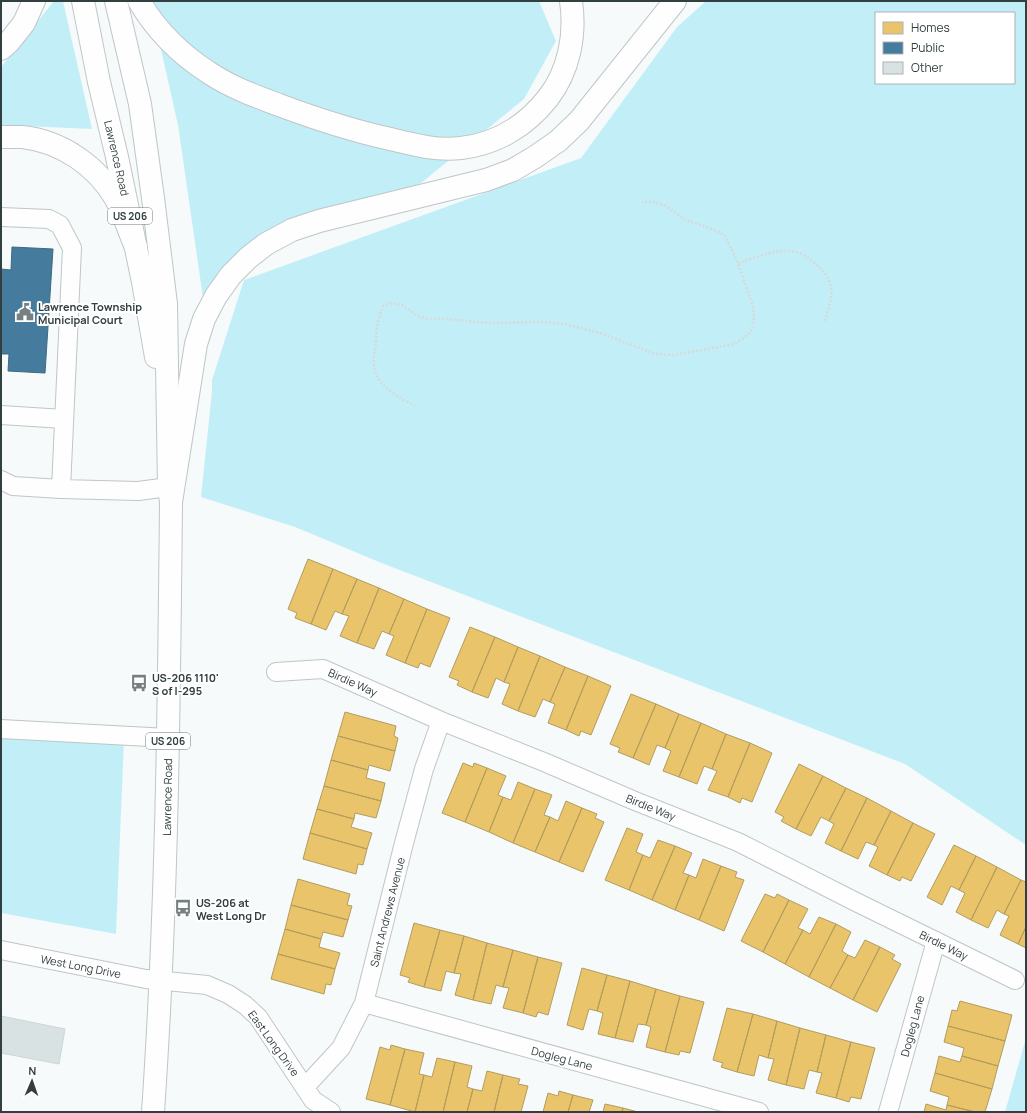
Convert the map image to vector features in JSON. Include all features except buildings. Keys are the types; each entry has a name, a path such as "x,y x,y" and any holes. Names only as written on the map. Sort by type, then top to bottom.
{"main road":[{"path":"1,49 24,24 34,1"},
{"name":"Lawrence Road","path":"83,1 99,82 144,282 169,433"},
{"name":"Lawrence Road","path":"116,1 140,104 166,304 170,495 166,868 153,1112"},
{"path":"139,1 156,25 178,50 208,72 238,88 311,117 356,131 418,146 446,149 478,145 497,138 515,129 540,108 556,87 570,50 573,30 571,1"},
{"path":"170,495 196,344 204,319 216,296 231,275 248,258 266,244 292,230 319,221 486,180 513,170 535,158 558,141 579,121 675,1"},
{"path":"1,137 23,137 46,142 66,151 84,162 103,180 116,200 136,247"}],"street":[{"path":"1,217 49,219 60,225 72,248 61,489"},
{"path":"1,415 64,419"},
{"path":"1,480 13,486 138,491 170,495"},
{"name":"Birdie Way","path":"276,672 323,669 441,721 738,842 1015,980"},
{"name":"Saint Andrews Avenue","path":"305,1087 341,1048 364,1003 424,769 441,721"},
{"path":"1,729 168,738"},
{"name":"Dogleg Lane","path":"888,1112 936,941"},
{"name":"West Long Drive","path":"1,950 146,979 160,980"},
{"name":"East Long Drive","path":"160,980 207,985 228,994 245,1005 258,1018 313,1100 331,1112"},
{"name":"Dogleg Lane","path":"364,1003 759,1112"}],"path":[{"path":"415,406 400,398 385,386 377,377 374,367 376,331 379,315 383,306 392,303 402,305 418,316 427,319 447,319 490,323 545,322 565,324 600,333 655,354 673,355 731,345 744,338 752,331 754,321 753,306 738,263 724,236 717,231 684,219 666,206 654,202 642,202"},
{"path":"738,263 776,252 791,251 805,256 820,267 831,284 832,295 824,322"}],"shaded area":[{"path":"54,1 63,1 92,129 1,125 1,67"},
{"path":"150,1 539,1 556,41 524,99 415,188 267,231 203,298 178,125"},
{"path":"706,1 1026,1 1026,845 905,764 384,564 295,527 201,497 212,380 244,280 581,158 677,27"},
{"path":"1,734 124,739 116,934 1,913"},
{"path":"1026,1038 1026,1112 1005,1112"}],"place":[{"name":"Lawrence Township Municipal Court","path":"25,312"},
{"name":"US-206 1110' S of I-295","path":"139,683"},
{"name":"US-206 at West Long Dr","path":"183,908"}]}
